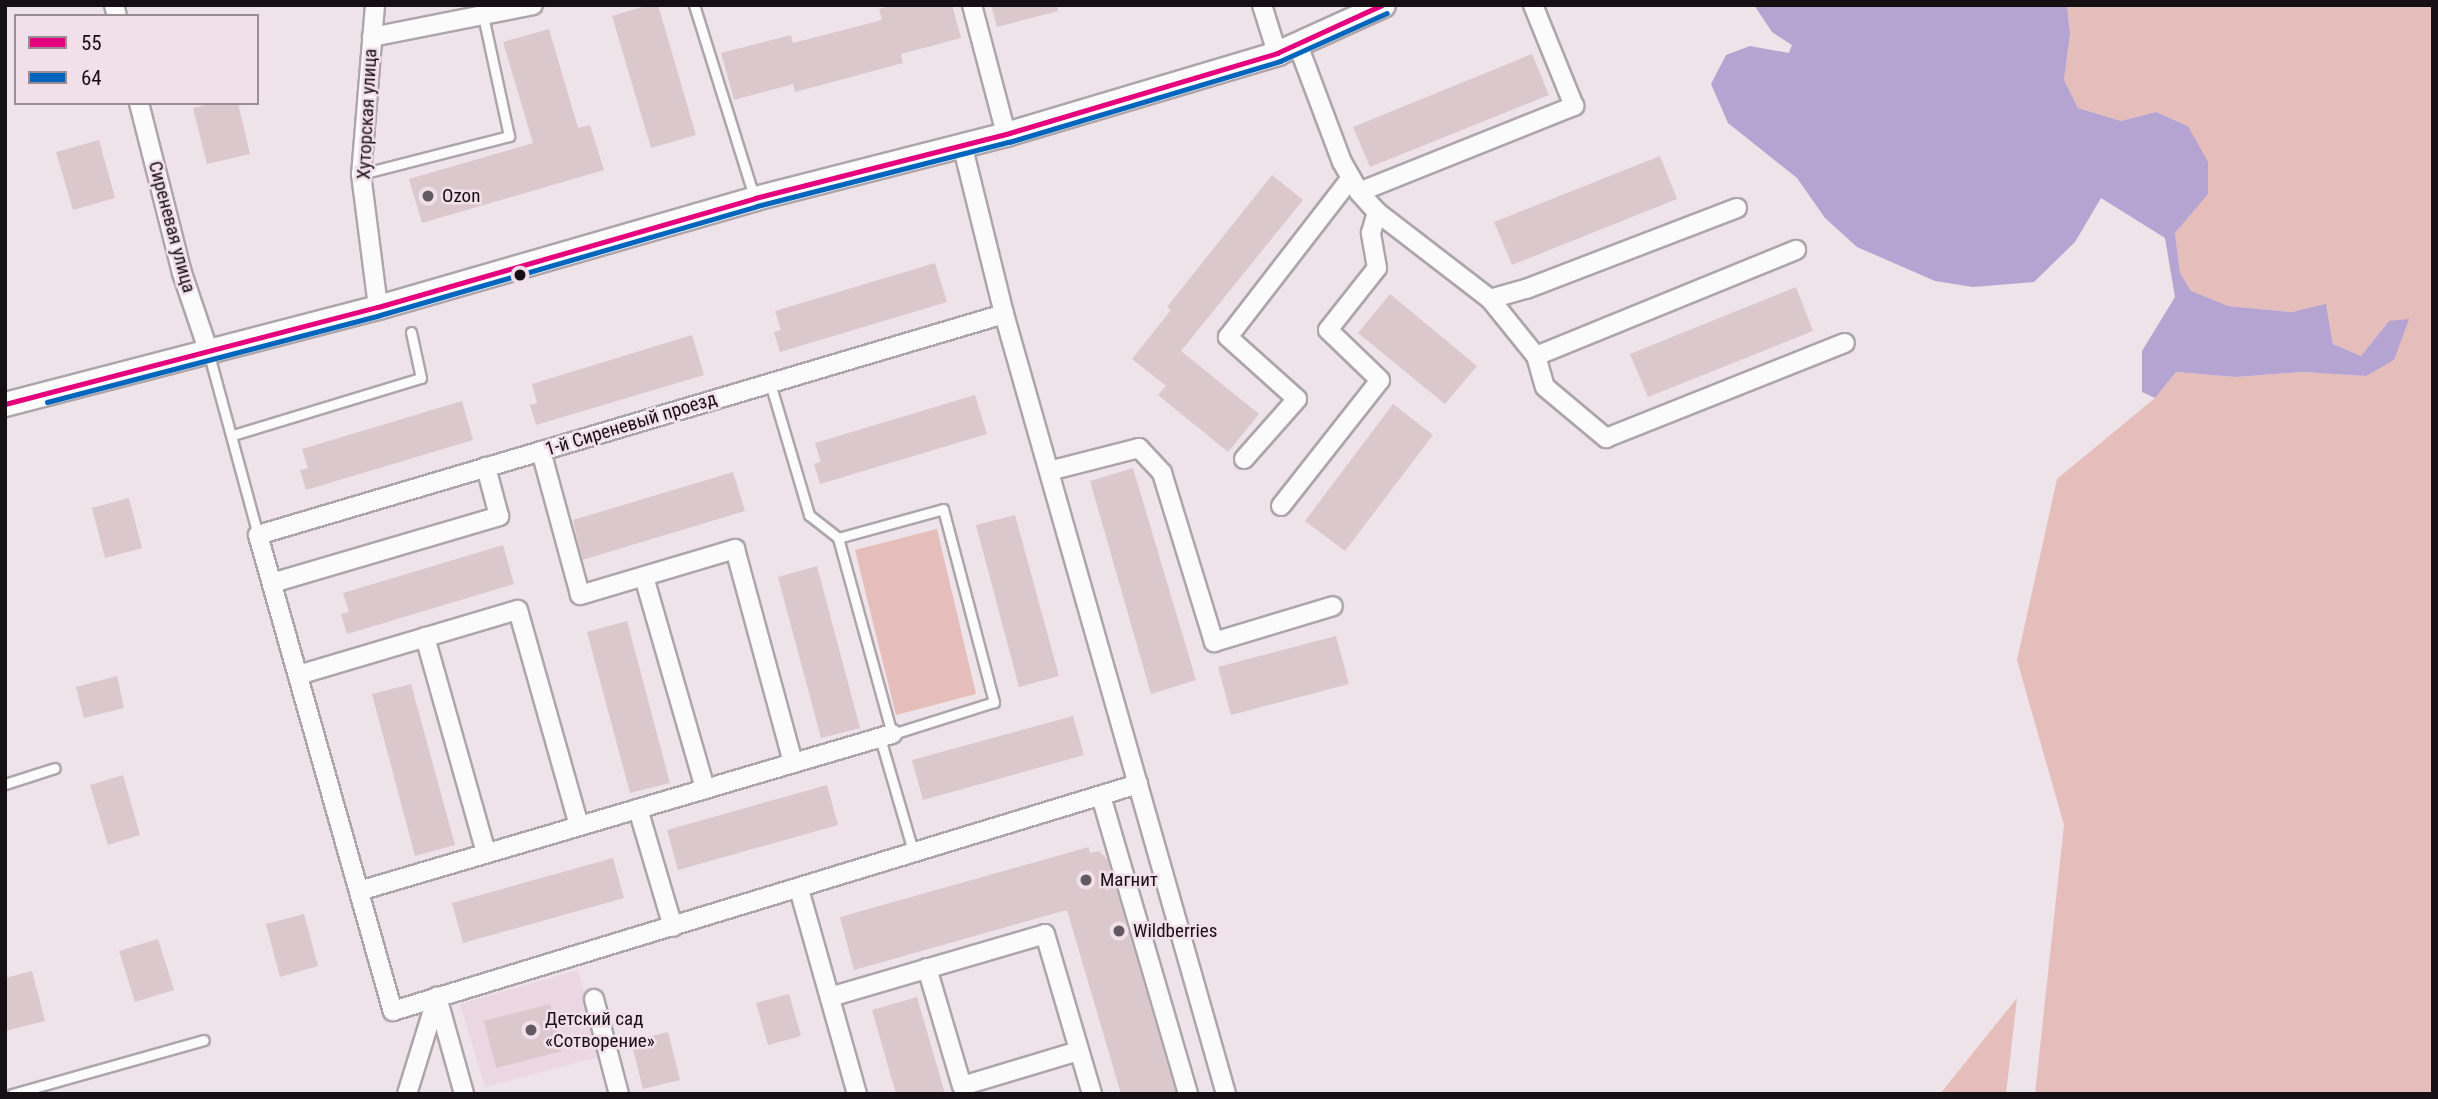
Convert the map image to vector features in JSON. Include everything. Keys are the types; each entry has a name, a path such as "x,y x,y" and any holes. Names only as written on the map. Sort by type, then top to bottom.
{"street":[{"name":"Хуторская улица","path":"375,5 361,174 378,307"},
{"path":"372,37 533,5"},
{"path":"972,5 1006,134"},
{"path":"1262,5 1355,185 1377,212 1490,299 1535,356 1545,387 1606,438 1845,343"},
{"path":"5,404 378,307 755,198 1006,134 1287,49 1383,5"},
{"path":"1244,459 1297,399 1228,337 1355,185 1574,106 1533,5"},
{"name":"Сиреневая улица","path":"140,105 182,273 208,350"},
{"path":"962,144 1004,314 1226,1094"},
{"path":"1490,299 1526,289 1737,208"},
{"path":"1281,506 1380,380 1328,330 1377,268 1371,233 1377,212"},
{"path":"1535,356 1796,250"},
{"name":"1-й Сиреневый проезд","path":"258,535 1004,314"},
{"path":"1049,471 1139,448 1162,473 1214,642 1333,606"},
{"path":"541,451 580,595 735,549 793,763"},
{"path":"272,583 499,516 486,467"},
{"path":"258,535 393,1011 1138,784"},
{"path":"644,577 705,789"},
{"path":"298,675 518,610 579,826"},
{"path":"425,637 486,853"},
{"path":"359,891 892,734"},
{"path":"1101,796 1188,1094"},
{"path":"638,809 673,926"},
{"path":"799,889 857,1094"},
{"path":"830,997 1045,934 1092,1094"},
{"path":"927,968 962,1086 1079,1051"},
{"path":"407,1094 437,998"},
{"path":"437,998 464,1094"},
{"path":"594,999 620,1094"}],"lane":[{"path":"694,5 755,198"},
{"path":"361,174 509,136 483,16"},
{"path":"233,435 421,378 411,332"},
{"path":"208,350 258,535"},
{"path":"770,383 809,515 838,538 892,734"},
{"path":"838,538 943,509 994,702 880,738 914,854"},
{"path":"5,784 55,768"},
{"path":"12,1094 204,1040"}],"shaded area":[{"path":"1754,5 2067,5 2070,34 2064,80 2078,108 2121,121 2156,112 2188,126 2208,162 2208,194 2175,233 2180,273 2191,291 2228,306 2292,312 2326,304 2333,344 2361,356 2389,321 2409,319 2394,360 2366,376 2302,372 2236,377 2176,372 2155,398 2142,392 2142,351 2175,297 2165,238 2101,198 2075,242 2034,282 1973,287 1935,281 1857,247 1825,218 1797,178 1728,123 1711,84 1726,55 1750,46 1789,53 1792,45 1772,32"},
{"path":"2067,5 2433,5 2433,1094 2035,1094 2064,825 2017,660 2057,479 2155,398 2176,372 2236,377 2302,372 2366,376 2389,321 2361,356 2333,344 2326,305 2292,312 2228,306 2191,292 2180,273 2175,233 2189,216 2188,126 2156,112 2121,121 2078,108 2064,80 2070,34"},
{"path":"937,529 976,694 896,715 855,550"},
{"name":"Детский сад «Сотворение»","path":"578,970 602,1056 485,1087 460,1004"},
{"path":"2017,998 2006,1094 1940,1094"}],"building":[{"path":"658,5 696,135 651,148 612,16"},
{"path":"894,5 952,5 961,38 901,54 903,63 795,92 793,84 734,100 721,53 791,35 793,43 882,20 879,9"},
{"path":"991,5 1057,5 1058,11 997,27"},
{"path":"549,29 578,128 590,125 604,170 422,223 409,179 533,143 503,42"},
{"path":"1532,54 1549,95 1370,167 1353,127"},
{"path":"206,105 238,105 250,154 207,164 193,108"},
{"path":"99,140 115,198 73,210 56,152"},
{"path":"1660,156 1677,199 1512,265 1494,222"},
{"path":"1272,175 1303,200 1181,351 1259,414 1228,452 1158,395 1166,386 1132,359 1171,310 1167,307"},
{"path":"935,263 947,302 780,352 774,332 781,330 775,311"},
{"path":"1796,287 1813,331 1648,397 1630,354"},
{"path":"1390,294 1477,366 1445,404 1358,333"},
{"path":"692,335 704,375 536,425 530,405 537,403 532,384"},
{"path":"975,395 987,434 820,484 814,464 821,462 815,443"},
{"path":"462,401 473,440 306,490 300,470 308,468 302,449"},
{"path":"1393,404 1433,435 1345,551 1305,521"},
{"path":"1133,468 1196,680 1151,694 1090,481"},
{"path":"733,472 745,511 582,560 573,520"},
{"path":"129,498 142,548 105,558 92,508"},
{"path":"1015,515 1059,676 1019,687 976,525"},
{"path":"503,545 514,584 347,634 341,614 349,612 343,593"},
{"path":"817,566 860,728 821,738 778,577"},
{"path":"627,621 670,783 630,793 587,632"},
{"path":"1336,636 1349,684 1231,715 1218,667"},
{"path":"117,676 124,708 84,718 76,687"},
{"path":"411,684 455,845 415,856 372,694"},
{"path":"1073,716 1084,755 923,800 912,760"},
{"path":"123,775 140,835 108,845 90,785"},
{"path":"827,785 838,825 678,870 667,830"},
{"path":"1089,847 1090,853 1099,851 1107,859 1176,1094 1121,1094 1067,910 854,970 840,917"},
{"path":"613,858 624,898 463,943 452,903"},
{"path":"304,914 318,966 280,977 266,924"},
{"path":"158,939 174,990 135,1002 119,951"},
{"path":"32,971 45,1021 5,1031 5,978"},
{"path":"789,994 801,1036 768,1045 756,1003"},
{"path":"917,997 945,1094 896,1094 872,1010"},
{"path":"550,1004 562,1051 496,1068 484,1021"},
{"path":"668,1032 680,1080 643,1089 631,1041"}],"transit line":[{"name":"55","path":"5,404 378,307 755,198 1006,134 1277,53 1382,5"},
{"name":"64","path":"47,402 380,315 757,206 1009,142 1280,61 1387,13"}],"place":[{"name":"Ozon","path":"428,196"},
{"name":"Магнит","path":"1086,880"},
{"name":"Wildberries","path":"1119,931"},
{"name":"Детский сад «Сотворение»","path":"531,1030"}]}
